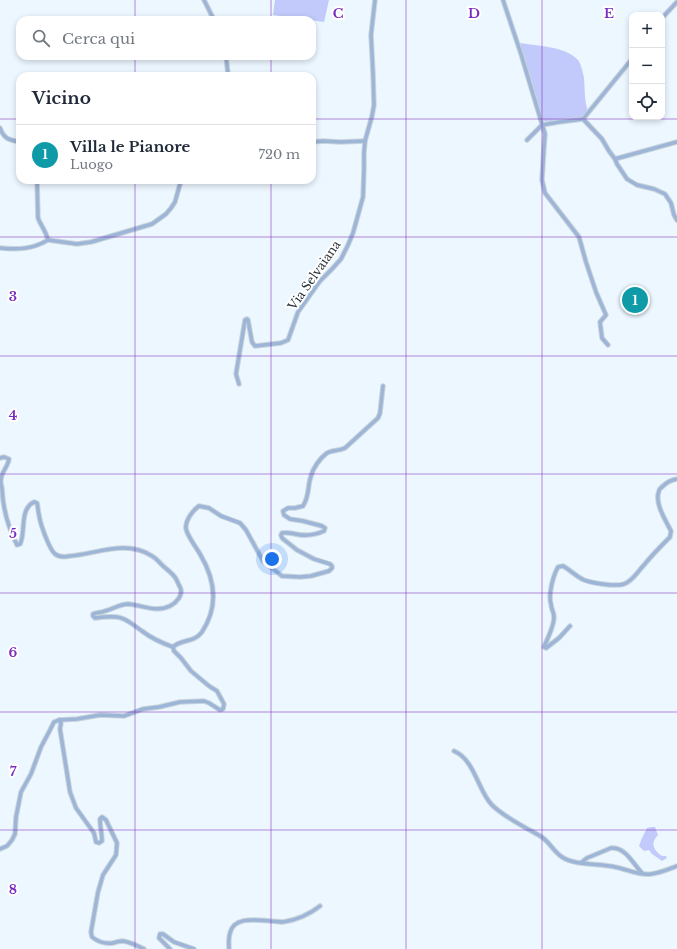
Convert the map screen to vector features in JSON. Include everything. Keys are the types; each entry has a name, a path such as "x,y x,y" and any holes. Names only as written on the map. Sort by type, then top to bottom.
{"street":[{"path":"204,0 212,16"},
{"path":"316,142 365,141 374,105 374,73 370,35 375,0"},
{"path":"503,0 545,134 542,180 545,193 580,237 586,262 596,292 606,314 600,322 602,338 608,345"},
{"path":"665,15 677,2"},
{"path":"227,60 229,72"},
{"path":"527,140 542,125 583,119 629,63"},
{"path":"583,119 602,140 627,179 637,185 654,189 665,194 671,203 677,220"},
{"path":"0,128 5,137 16,141"},
{"name":"Via Selvaiana","path":"239,384 236,374 245,320 248,320 253,344 255,346 282,343 288,340 298,312 320,281 341,259 348,245 363,197 365,141"},
{"path":"615,159 677,142"},
{"path":"37,184 38,218 48,240"},
{"path":"0,248 25,249 48,240 77,244 91,242 152,224 166,214 171,208 175,202 180,184"},
{"path":"173,648 176,645 194,639 201,633 213,607 213,586 209,571 186,528 190,515 195,508 199,506 209,508 221,516 240,523 246,530 263,561 282,576 311,576 329,571 332,568 330,564 314,559 297,550 281,536 282,533 286,532 304,535 320,533 324,531 325,528 303,521 290,519 284,515 283,511 288,508 303,506 307,500 310,477 314,469 328,452 345,448 378,418 380,414 384,386"},
{"path":"0,458 4,457 9,459 0,481 7,521 17,545 20,544 22,540 23,520 31,503 34,502 38,505 40,521 51,549 56,554 64,557 78,556 115,548 142,550 153,556 175,576 181,590 181,595 178,600 170,606 163,609 156,609 134,605 123,605 104,612 95,613 92,616 95,618 118,617 125,619 153,639 173,648 191,671 217,691 224,704 223,709 220,710 204,701 180,702 143,709 124,716 100,715 54,722 41,747 31,774 21,792 16,818 15,834 7,846 0,849"},
{"path":"570,626 559,638 546,648 544,647 549,637 553,622 554,615 550,603 551,587 554,574 558,567 563,566 583,580 614,585 624,584 631,580 670,537 671,531 660,509 658,491 664,484 671,480 677,479"},
{"path":"60,720 60,729 70,792 76,808 94,833 96,842 99,843 102,841 100,825 100,819 102,817 106,820 117,843 116,855 103,875 98,892 91,932 92,937 101,942 111,943 122,941 137,945 144,949"},
{"path":"454,752 460,754 471,768 492,806 518,824 544,838 562,857 571,861 615,866 642,874 652,874 677,866"},
{"path":"582,862 587,858 615,847 619,848 627,855 642,874"},
{"path":"229,949 230,933 233,926 240,921 252,919 282,922 305,915 320,906"},
{"path":"170,949 159,938 160,934 164,934 174,942 194,949"}],"shaded area":[{"path":"275,0 329,0 324,22 316,21 316,16 273,15"},
{"path":"520,43 558,49 572,55 578,60 584,78 585,99 588,111 583,117 546,122 542,120"},
{"path":"655,827 658,835 653,844 655,849 662,856 666,856 667,858 662,861 649,850 644,851 639,846 647,828"}],"place":[{"name":"Villa le Pianore","path":"635,300"}]}
